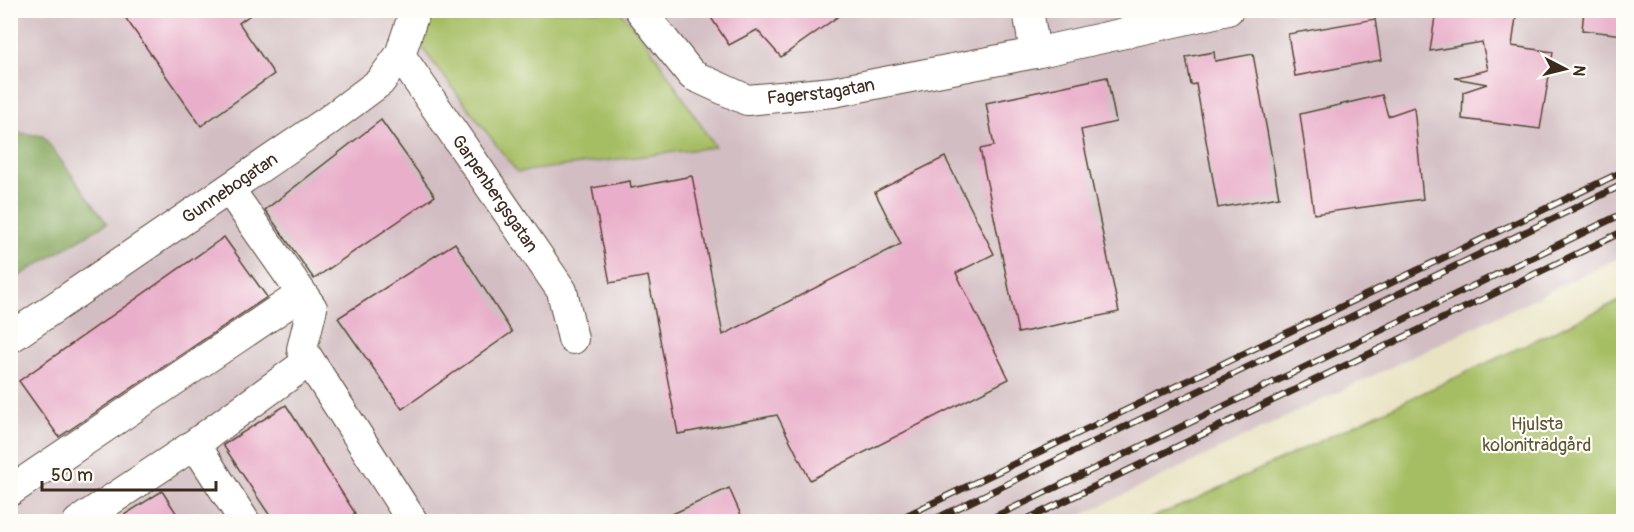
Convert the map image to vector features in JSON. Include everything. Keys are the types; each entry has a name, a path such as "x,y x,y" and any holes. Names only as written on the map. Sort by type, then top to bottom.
{"street":[{"name":"Gunnebogatan","path":"10,338 229,189 380,82 400,55 415,10"},
{"name":"Fagerstagatan","path":"640,10 692,75 747,100 833,92 1035,53 1228,10"},
{"path":"1028,10 1035,53"},
{"name":"Garpenbergsgatan","path":"400,55 562,291 573,339"},
{"path":"229,189 312,308 302,349 413,522"},
{"path":"10,491 302,294"},
{"path":"78,522 195,444 309,361"},
{"path":"195,444 244,522"}],"shaded area":[{"path":"10,11 1623,11 1623,256 1069,521 11,521"}],"green space":[{"path":"430,11 620,11 648,44 715,147 517,172 420,45"},
{"path":"11,132 43,136 107,223 11,281"},
{"name":"Hjulsta koloniträdgård","path":"1623,299 1623,521 1144,521 1192,501"}],"building":[{"path":"120,10 257,10 239,23 274,74 201,126"},
{"path":"706,10 847,10 781,57 757,30 729,45"},
{"path":"1436,10 1517,10 1512,46 1553,52 1540,129 1462,119 1463,92 1487,84 1454,78 1488,70 1482,42 1430,51"},
{"path":"1584,10 1623,10 1623,35 1582,30"},
{"path":"1375,19 1381,60 1295,76 1288,34"},
{"path":"1214,52 1215,61 1253,54 1279,197 1218,208 1196,84 1191,85 1186,57"},
{"path":"1107,77 1116,122 1081,130 1119,312 1018,333 980,149 994,146 986,103"},
{"path":"1382,95 1388,116 1414,107 1423,199 1314,214 1300,114"},
{"path":"381,120 435,196 314,279 265,210"},
{"path":"945,157 994,254 956,273 1009,379 810,480 777,415 678,434 648,276 610,283 592,188 630,181 631,188 692,176 723,335 901,244 875,192"},
{"path":"224,237 267,297 59,437 19,381"},
{"path":"455,243 512,332 402,409 338,318"},
{"path":"286,405 355,513 344,522 274,522 223,445"},
{"path":"729,488 744,522 655,522"},
{"path":"162,491 182,522 113,522"}],"railway":[{"path":"893,522 1624,171"},
{"path":"929,522 1624,184"},
{"path":"984,522 1624,213"},
{"path":"1021,522 1624,231"}]}
